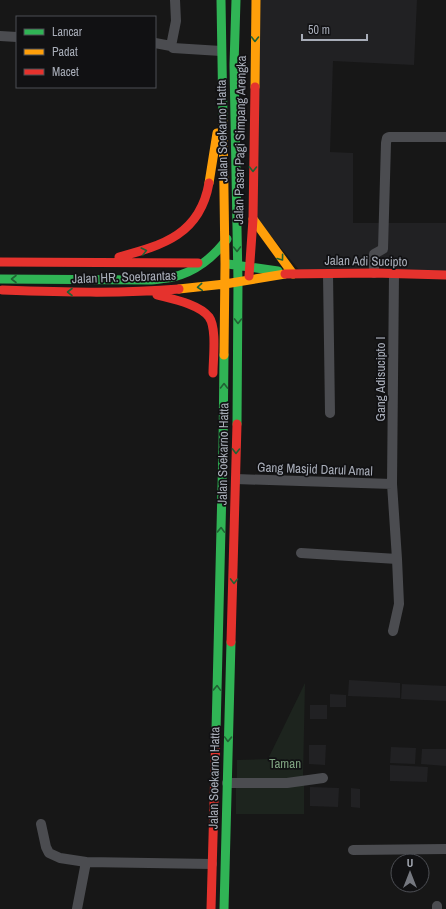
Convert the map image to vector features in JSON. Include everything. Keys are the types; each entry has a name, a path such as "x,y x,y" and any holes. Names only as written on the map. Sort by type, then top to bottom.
{"main road":[{"name":"Jalan Soekarno Hatta","path":"211,909 223,447 225,284 221,0"},
{"name":"Jalan Soekarno Hatta","path":"224,909 226,783 236,479 238,265 234,65 236,0"},
{"name":"Jalan Pasar Pagi Simpang Arengka","path":"249,280 253,219 256,0"},
{"path":"93,263 149,250 170,241 186,230 199,215 206,197 213,147 222,115"},
{"path":"0,279 151,280 173,276 192,268 214,255 228,239 239,215 244,191 244,131"},
{"path":"253,219 289,274"},
{"name":"Jalan HR. Soebrantas","path":"0,262 192,263 249,266"},
{"name":"Jalan Adi Sucipto","path":"249,266 289,274"},
{"name":"Jalan Adi Sucipto","path":"249,280 289,274 374,273 446,275"},
{"name":"Jalan HR. Soebrantas","path":"0,290 57,292 144,292 225,284 249,280"},
{"path":"144,292 181,301 198,309 209,317 212,329 214,384"},
{"path":"214,400 218,428 223,447"},
{"path":"216,724 228,724"}],"street":[{"path":"171,46 176,21 175,0"},
{"path":"0,36 16,37"},
{"path":"156,43 171,46 176,49 221,51"},
{"path":"374,273 374,254 383,249 387,138 446,137"},
{"path":"328,274 330,413"},
{"name":"Gang Adisucipto I","path":"393,631 399,604 392,484 394,274"},
{"name":"Gang Masjid Darul Amal","path":"236,479 392,484"},
{"path":"301,553 397,559"},
{"path":"226,783 287,783 323,778"},
{"path":"41,824 46,847 49,853 60,858 86,862 212,864"},
{"path":"354,850 446,849"},
{"path":"76,909 86,862"}],"shaded area":[{"path":"260,0 417,0 414,65 333,61 330,152 353,153 353,223 446,223 446,272 300,271 257,219"},
{"path":"349,680 400,683 400,698 348,696"},
{"path":"402,684 446,686 446,701 401,699"},
{"path":"330,694 346,695 346,707 330,707"},
{"path":"310,705 327,705 327,719 310,719"},
{"path":"309,745 326,745 325,765 309,764"},
{"path":"391,747 416,748 415,764 390,763"},
{"path":"422,749 446,749 446,766 421,764"},
{"path":"390,765 428,767 427,782 390,781"},
{"path":"310,787 339,788 338,807 310,806"},
{"path":"351,788 360,789 360,808 351,807"}],"green space":[{"name":"Taman","path":"305,683 303,776 292,781 237,780 237,760 268,759"},
{"name":"Taman","path":"304,781 304,814 236,814 236,785"}],"traffic: fast":[{"path":"221,0 223,120"},
{"path":"236,0 234,65 238,282 237,424"},
{"path":"0,279 151,280 168,278 181,275 196,268 210,258 227,239"},
{"path":"228,264 278,271"},
{"path":"216,731 224,355"},
{"path":"224,909 231,642"}],"traffic: slow":[{"path":"255,87 256,0"},
{"path":"223,120 225,264 224,355"},
{"path":"209,183 217,133"},
{"path":"253,219 293,274"},
{"path":"179,289 225,284 285,274"}],"traffic: jam":[{"path":"249,276 253,219 255,87"},
{"path":"119,257 151,248 178,235 188,226 197,214 204,200 209,183"},
{"path":"0,262 198,263"},
{"path":"285,274 374,273 446,275"},
{"path":"2,290 113,292 179,289"},
{"path":"157,295 192,305 205,312 209,317 214,336 213,373"},
{"path":"231,642 237,424"},
{"path":"211,909 216,731"}]}
